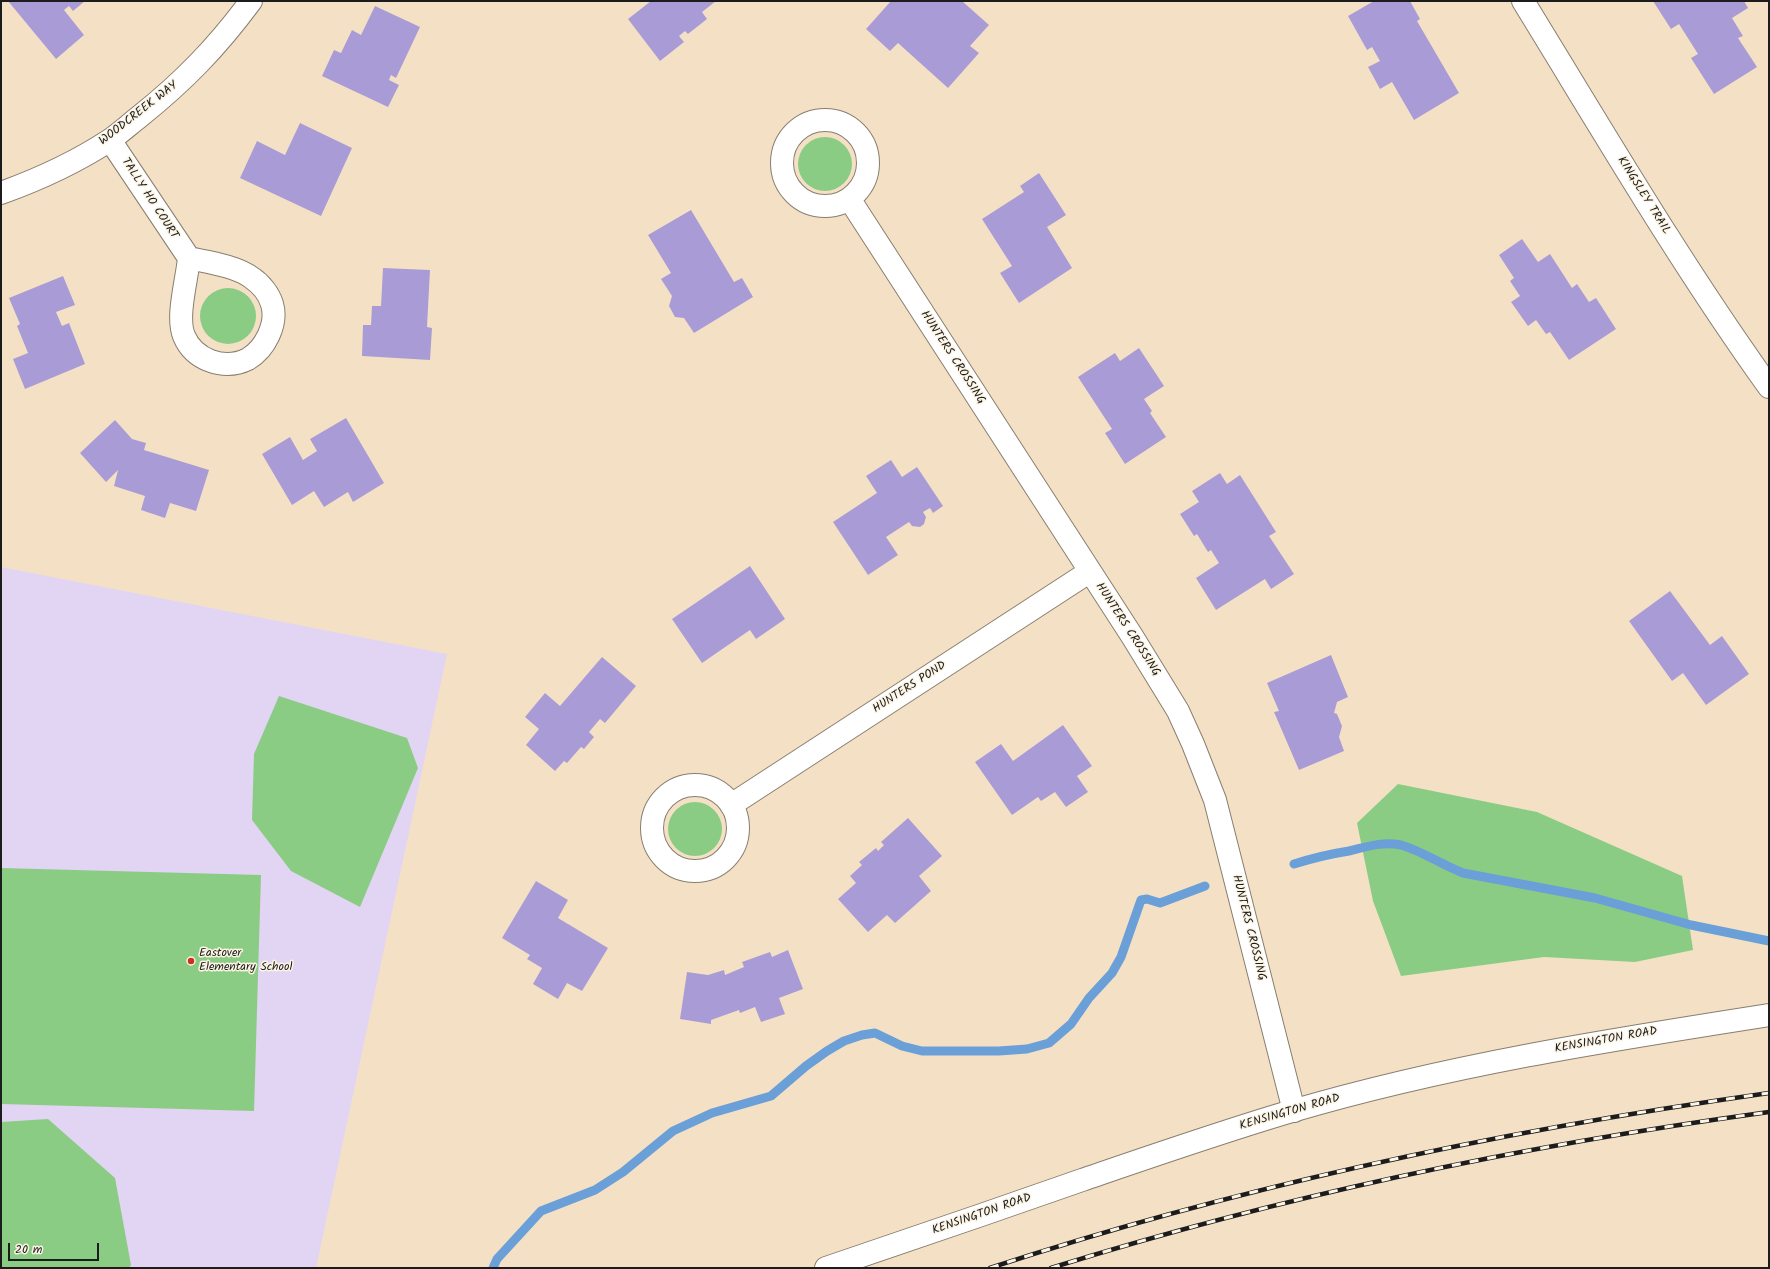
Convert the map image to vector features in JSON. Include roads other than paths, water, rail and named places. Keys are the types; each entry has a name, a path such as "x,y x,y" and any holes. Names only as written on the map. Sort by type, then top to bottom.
{"street":[{"name":"WOODCREEK WAY","path":"1,193 38,178 110,140 179,84 203,60 229,30 251,1"},
{"name":"KINGSLEY TRAIL","path":"1524,1 1681,257 1735,340 1769,387"},
{"name":"TALLY HO COURT","path":"110,140 188,258"},
{"name":"HUNTERS CROSSING","path":"850,200 1089,572 1132,636 1175,706 1207,778 1221,823 1294,1110"},
{"path":"188,258 238,271 252,277 265,290 272,305 273,321 269,336 260,349 247,359 232,363 214,363 200,357 189,346 183,335 181,318 188,258"},
{"name":"HUNTERS POND","path":"732,805 1089,572"},
{"name":"KENSINGTON ROAD","path":"826,1268 1202,1139 1294,1110 1420,1078 1507,1058 1595,1042 1769,1015"}],"waterway":[{"path":"1294,864 1322,856 1375,845 1401,845 1463,873 1595,898 1691,925 1769,941"},
{"path":"493,1268 497,1259 541,1211 595,1190 623,1172 673,1131 712,1113 771,1096 806,1066 844,1041 862,1035 875,1033 902,1046 922,1051 999,1051 1027,1049 1049,1043 1071,1024 1089,998 1112,973 1121,957 1141,900 1147,899 1160,903 1205,886"}],"railway":[{"path":"990,1268 1085,1238 1181,1211 1375,1163 1571,1124 1769,1093"},
{"path":"1051,1268 1228,1217 1407,1175 1587,1140 1769,1112"}],"place":[{"name":"Eastover Elementary School","path":"191,961"}]}
